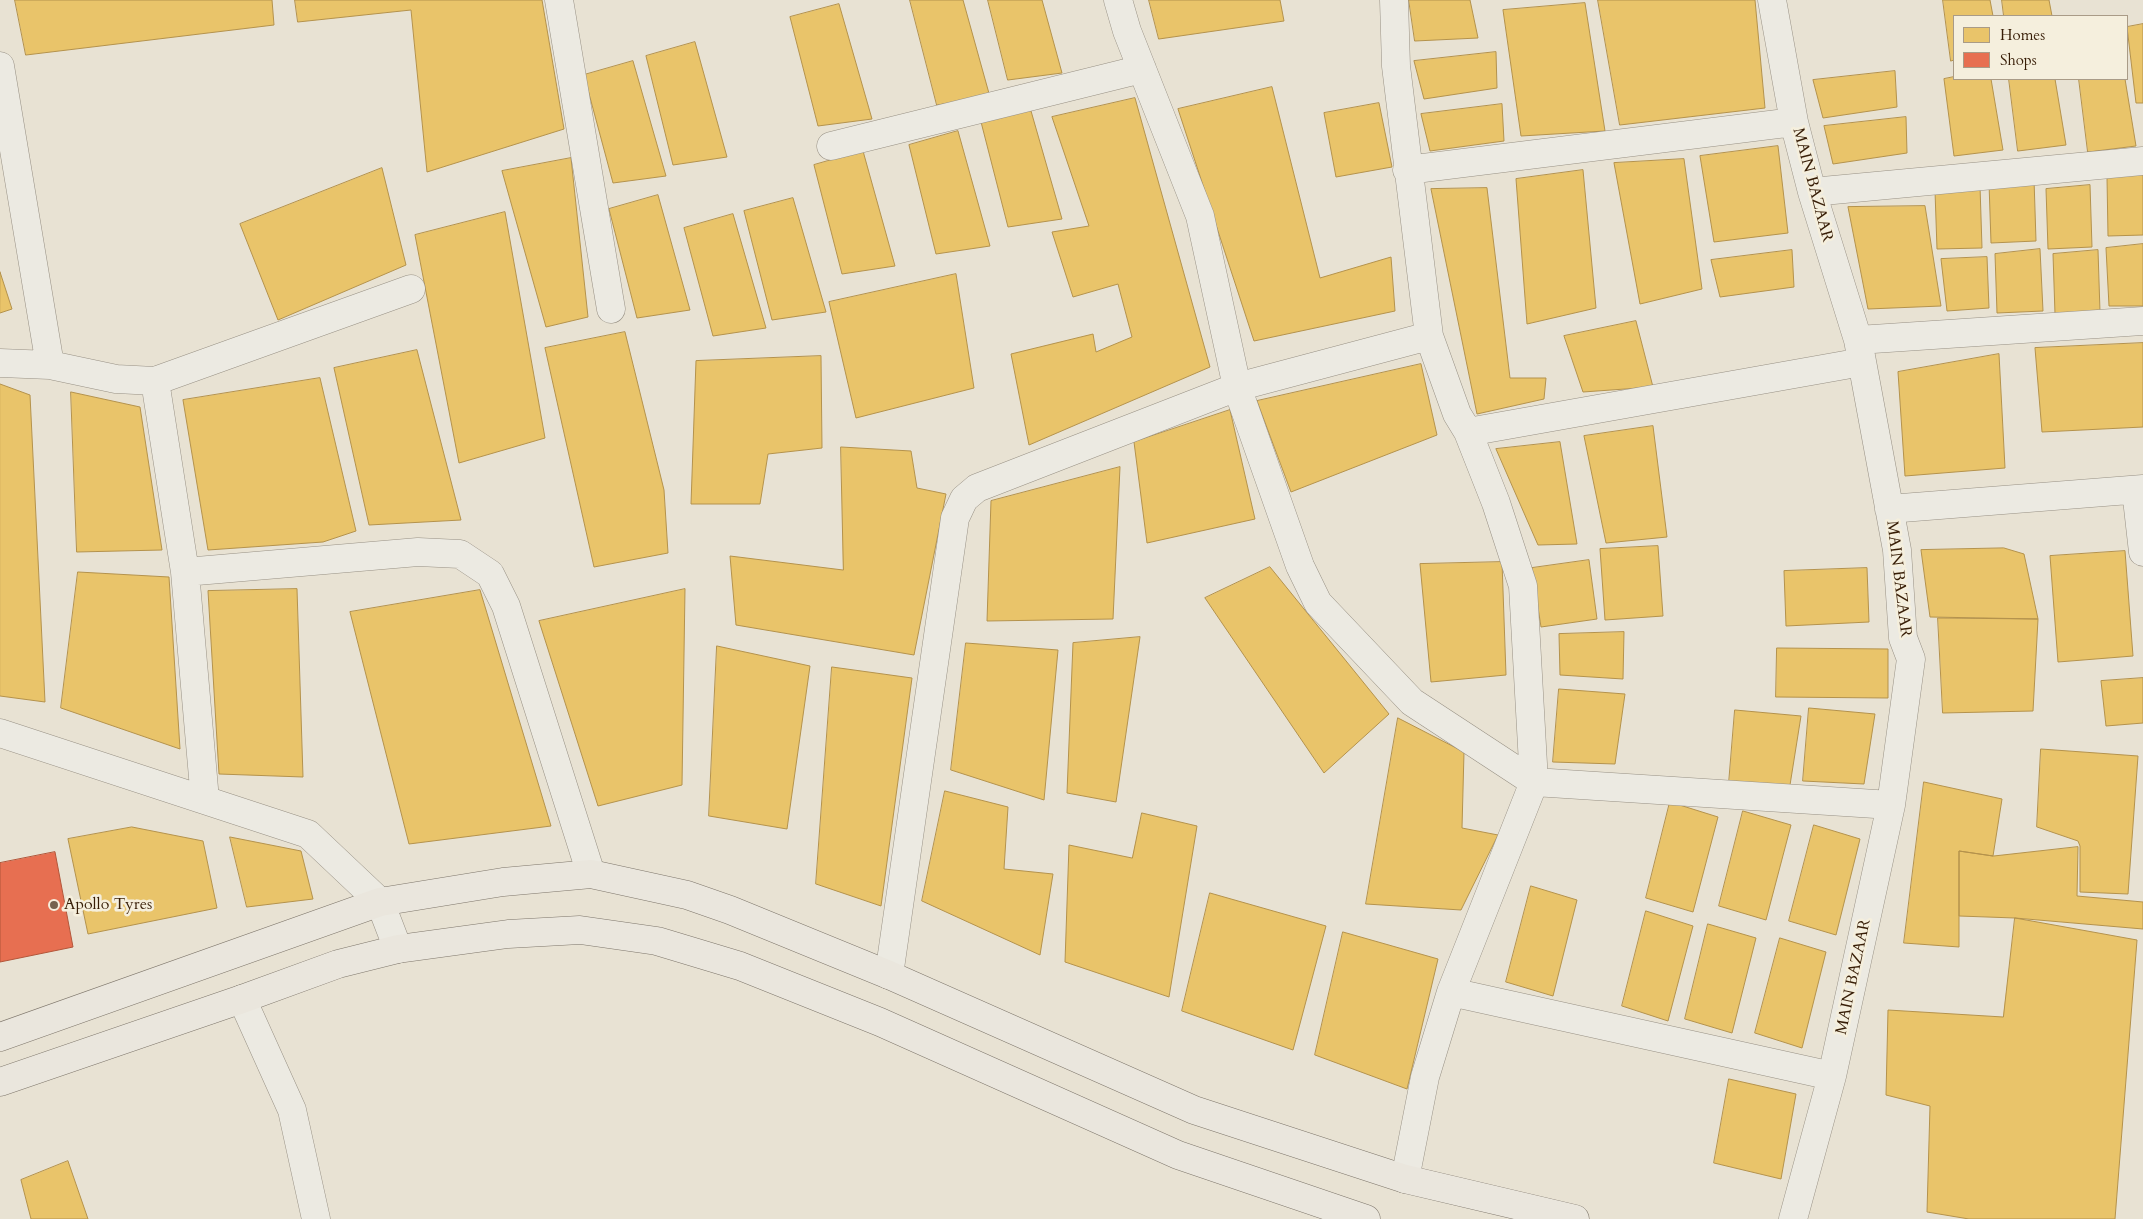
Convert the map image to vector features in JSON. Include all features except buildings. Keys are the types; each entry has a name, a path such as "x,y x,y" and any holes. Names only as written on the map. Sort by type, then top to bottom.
{"main road":[{"path":"0,1037 380,902 503,882 591,874 687,895 730,910 889,975 1194,1110 1405,1179 1575,1219"},
{"path":"0,1082 338,964 398,949 508,934 580,930 657,941 740,966 880,1022 1178,1155 1366,1219"}],"street":[{"path":"559,0 611,309"},
{"path":"1118,0 1127,31 1200,216 1237,387 1300,566 1318,603 1412,702 1534,782 1892,805"},
{"path":"1394,0 1396,66 1428,336 1457,414 1468,432 1496,503 1523,586 1534,782 1451,992 1425,1077 1405,1179"},
{"name":"MAIN BAZAAR","path":"1772,0 1794,122 1812,192 1860,351 1896,550 1903,638 1911,659 1892,805 1832,1076 1793,1219"},
{"path":"0,66 50,364"},
{"path":"831,146 1142,69"},
{"path":"1408,170 1794,122"},
{"path":"1812,192 2143,161"},
{"path":"0,363 50,364 116,379 155,381 411,289"},
{"path":"1468,432 1860,351 2143,321"},
{"path":"889,975 955,518 964,499 977,488 1237,387 1428,336"},
{"path":"155,381 186,572 205,800"},
{"path":"1889,509 2139,490 2143,552"},
{"path":"186,572 418,552 460,554 490,574 506,606 591,874"},
{"path":"0,733 308,834 380,902 398,949"},
{"path":"1451,992 1832,1076"},
{"path":"242,999 292,1110 316,1219"}],"place":[{"name":"Apollo Tyres","path":"54,905"}]}
